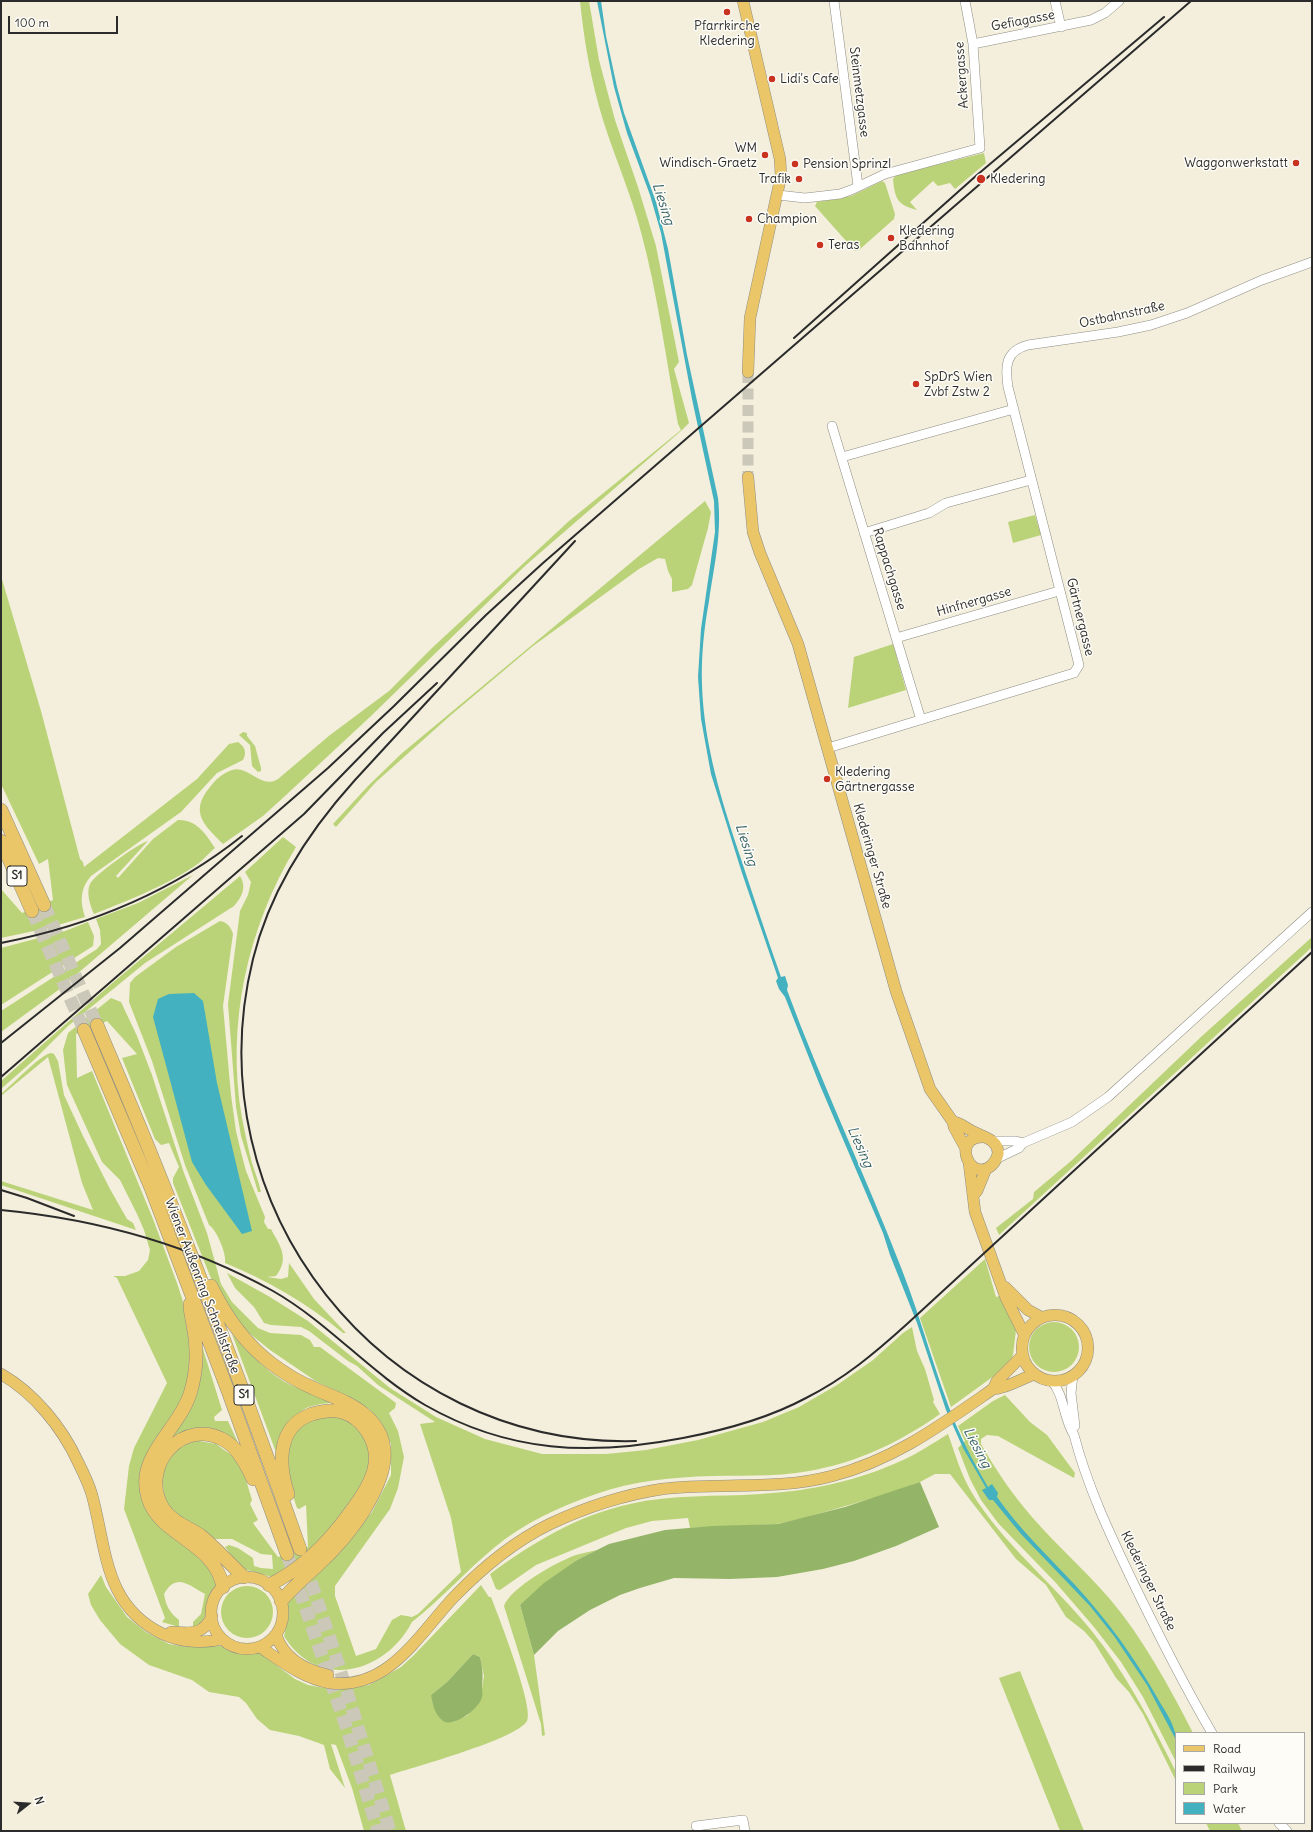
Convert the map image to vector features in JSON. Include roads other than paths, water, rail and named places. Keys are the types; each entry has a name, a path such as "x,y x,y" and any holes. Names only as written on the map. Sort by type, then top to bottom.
{"highway":[{"name":"S1","path":"1,810 38,908 1,841"},
{"name":"Wiener Außenring Schnellstraße","path":"97,1025 163,1182 300,1550"},
{"name":"Wiener Außenring Schnellstraße","path":"84,1030 128,1129 191,1291 287,1554"},
{"path":"196,1269 208,1281 236,1330 252,1347 288,1375 312,1388 345,1402 365,1414 377,1429 383,1446 385,1465 379,1484 362,1513 324,1558 292,1588 281,1601"},
{"path":"191,1291 190,1311 197,1352 195,1376 189,1396 180,1414 154,1450 145,1484 149,1500 157,1513 168,1526 194,1544 208,1557 220,1573 223,1587"},
{"path":"269,1585 285,1578 313,1556 347,1517 370,1480 375,1464 375,1448 369,1433 358,1421 342,1412 324,1410 299,1420 287,1436 284,1444 283,1462 285,1485 290,1501 290,1522"},
{"path":"244,1578 199,1535 173,1519 164,1509 158,1496 155,1483 159,1464 167,1450 180,1440 200,1435 216,1436 228,1443 239,1454 270,1507"}],"main road":[{"path":"743,1 780,159 781,176 750,318 748,372"},
{"name":"Klederinger Straße","path":"748,477 753,532 760,554 798,644 896,991 930,1089 953,1122 966,1149"},
{"name":"Klederinger Straße","path":"953,1122 958,1122 971,1131 989,1139"},
{"path":"974,1194 977,1191 986,1169 994,1163 996,1159 997,1150 989,1139 975,1138 966,1149 966,1159 969,1163 971,1190 974,1194 975,1212 1006,1298 1024,1334"},
{"path":"969,1163 977,1168 986,1169"},
{"path":"1002,1285 1028,1310 1041,1317"},
{"path":"1057,1314 1067,1317 1076,1323 1083,1331 1087,1342 1087,1353 1084,1364 1073,1375 1062,1380 1052,1381 1035,1374 1027,1366 1022,1356 1024,1334 1034,1322 1041,1317 1057,1314"},
{"path":"993,1389 997,1381 1022,1356"},
{"path":"1,1374 36,1403 60,1429 78,1461 91,1494 108,1571 117,1591 128,1608 142,1621 170,1637 186,1641 222,1639"},
{"path":"260,1646 310,1678 330,1683 346,1683 375,1675 386,1669 409,1650 416,1639 456,1596 489,1565 515,1544 548,1525 583,1509 619,1497 662,1489 706,1486 769,1486 831,1476 888,1457 938,1427 993,1389 1002,1388 1035,1374"},
{"path":"244,1578 257,1579 269,1585 276,1592 281,1601 282,1620 276,1635 269,1642 250,1649 240,1648 230,1645 222,1639 216,1631 212,1616 213,1601 223,1587 233,1580 244,1578"},
{"path":"156,1630 189,1633 204,1629 212,1616"},
{"path":"276,1635 279,1644 297,1663 320,1673 334,1676 351,1675 377,1666 416,1639"}],"street":[{"name":"Steinmetzgasse","path":"834,1 858,186"},
{"name":"Ackergasse","path":"858,186 885,174 980,148 974,44 965,1"},
{"path":"1055,1 1061,27"},
{"name":"Gefiagasse","path":"974,44 1091,20 1105,12 1119,1"},
{"path":"778,195 817,197 840,194 858,186"},
{"name":"Ostbahnstraße","path":"1008,387 1006,373 1007,363 1012,352 1022,346 1118,332 1151,325 1187,313 1262,280 1312,262"},
{"name":"Gärtnergasse","path":"828,748 1074,673 1079,665 1008,387"},
{"path":"842,458 1014,409"},
{"name":"Rappachgasse","path":"832,426 921,720"},
{"path":"864,533 929,513 946,503 1031,480"},
{"name":"Hinfnergasse","path":"896,638 1060,591"},
{"path":"996,1159 1019,1148 1023,1143 1072,1122 1108,1097 1312,912"},
{"path":"989,1139 1023,1143"},
{"name":"Klederinger Straße","path":"1073,1375 1072,1393 1075,1428 1074,1435"},
{"name":"Klederinger Straße","path":"1052,1381 1058,1388 1091,1490 1110,1533 1187,1689 1211,1732"},
{"path":"696,1826 743,1820 745,1831"}],"water":[{"path":"597,1 601,1 606,36 624,113 656,202 668,249 687,355 718,498 718,537 702,653 703,708 710,752 734,838 781,977 785,976 788,985 787,990 829,1096 874,1200 902,1270 948,1406 967,1449 988,1487 992,1484 998,1493 997,1497 1015,1521 1088,1599 1110,1626 1140,1669 1167,1714 1175,1732 1175,1738 1147,1685 1114,1636 1090,1606 1021,1534 993,1500 989,1500 982,1490 986,1488 963,1448 946,1410 917,1323 890,1255 883,1233 819,1083 785,997 779,989 776,981 778,978 742,873 711,774 701,719 698,677 701,629 715,532 714,501 692,399 661,233 650,195 627,133 614,87"},
{"path":"194,993 203,1001 217,1083 252,1231 242,1234 206,1185 192,1162 153,1017 158,999 169,994"}],"tunnel":[{"path":"748,372 748,477"},
{"path":"44,905 97,1025"},
{"path":"32,911 84,1030"},
{"path":"287,1554 346,1726 378,1831"},
{"path":"305,1564 339,1666 390,1831"}],"railway":[{"path":"1,1043 120,948 328,768 394,706 486,615 543,563 1191,1"},
{"path":"794,338 977,175 1164,17"},
{"path":"575,541 355,780 307,841 280,886 260,934 253,959 241,1051 251,1139 280,1221 326,1295 387,1356 460,1403 544,1432 636,1441"},
{"path":"1,1077 304,814 383,733 437,683"},
{"path":"1,943 66,927 128,904 187,874 242,836"},
{"path":"1,1210 36,1214 106,1227 209,1260 273,1291 293,1304 313,1318 386,1378 425,1405 456,1421 488,1433 519,1441 551,1446 583,1448 649,1444 683,1438 746,1423 776,1412 820,1391 859,1365 907,1324 1312,952"},
{"path":"1,1190 74,1216"}],"place":[{"name":"Pfarrkirche Kledering","path":"727,12"},
{"name":"Lidi's Cafe","path":"772,79"},
{"name":"WM Windisch-Graetz","path":"765,155"},
{"name":"Waggonwerkstatt","path":"1296,163"},
{"name":"Pension Sprinzl","path":"795,164"},
{"name":"Trafik","path":"799,179"},
{"name":"Kledering","path":"981,179"},
{"name":"Champion","path":"749,219"},
{"name":"Kledering Bahnhof","path":"891,238"},
{"name":"Teras","path":"820,245"},
{"name":"SpDrS Wien Zvbf Zstw 2","path":"916,384"},
{"name":"Kledering Gärtnergasse","path":"827,779"}],"water label":[{"name":"Liesing","path":"663,204"},
{"name":"Liesing","path":"746,845"},
{"name":"Liesing","path":"860,1147"},
{"name":"Liesing","path":"977,1448"}]}
